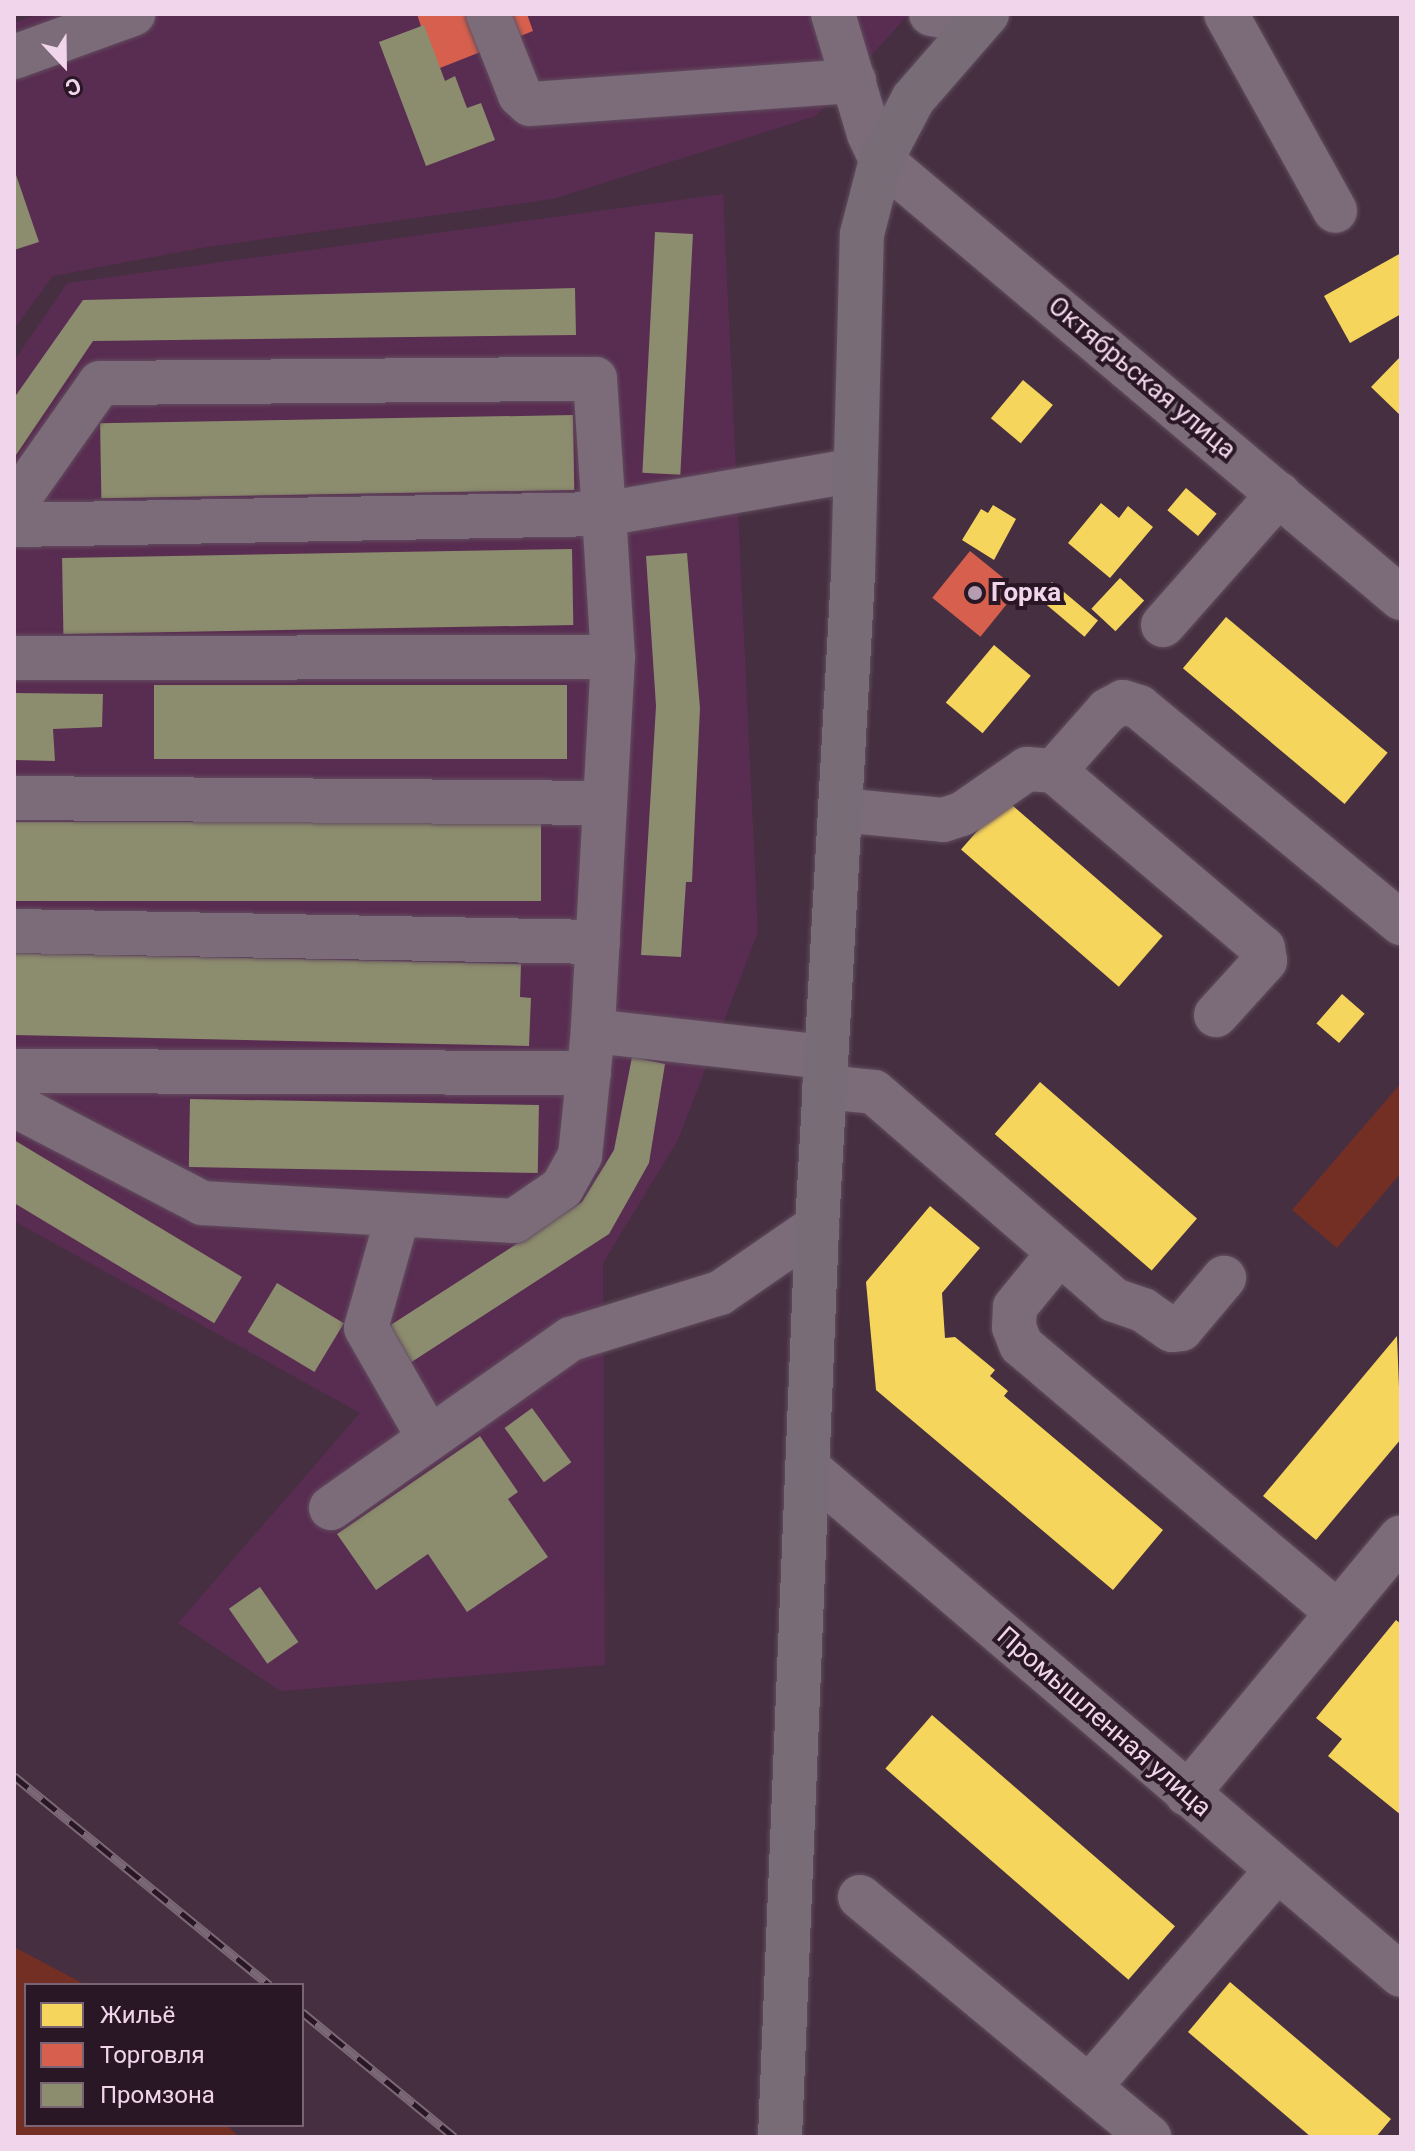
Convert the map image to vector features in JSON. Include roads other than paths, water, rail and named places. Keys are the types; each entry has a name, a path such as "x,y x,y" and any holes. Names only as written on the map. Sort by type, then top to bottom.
{"main road":[{"path":"780,2137 817,1226 855,470 862,234 881,160 913,99 982,18"}],"street":[{"path":"14,57 133,14"},
{"path":"488,14 520,95 530,104 854,81"},
{"path":"833,14 881,160"},
{"path":"931,14 982,18"},
{"path":"1226,14 1335,211"},
{"name":"Октябрьская улица","path":"881,160 1401,598"},
{"path":"14,505 100,383 595,379 613,657 589,1073 580,1156 562,1188 514,1221 202,1203 14,1105"},
{"path":"14,525 604,514 855,470"},
{"path":"1163,625 1279,494"},
{"path":"14,658 613,657"},
{"path":"1054,771 1108,710 1123,702 1139,707 1401,923"},
{"path":"840,810 943,820 962,814 1013,775 1027,769 1054,771 1263,948 1265,961 1216,1015"},
{"path":"14,798 605,803"},
{"path":"14,931 598,942"},
{"path":"593,1031 825,1072 874,1092 1114,1300 1143,1310 1172,1330 1181,1329 1224,1278"},
{"path":"14,1071 589,1073"},
{"path":"398,1215 366,1328 429,1438"},
{"path":"331,1508 571,1339 720,1293 817,1226"},
{"path":"1059,1253 1015,1307 1014,1327 1021,1345 1338,1613"},
{"name":"Промышленная улица","path":"808,1468 1401,1975"},
{"path":"1187,1794 1401,1537"},
{"path":"1089,2087 1277,1870"},
{"path":"860,1897 1149,2137"}],"railway":[{"path":"14,1776 267,1983"},
{"path":"304,2014 454,2137"}],"place":[{"name":"Горка","path":"975,593"}]}
